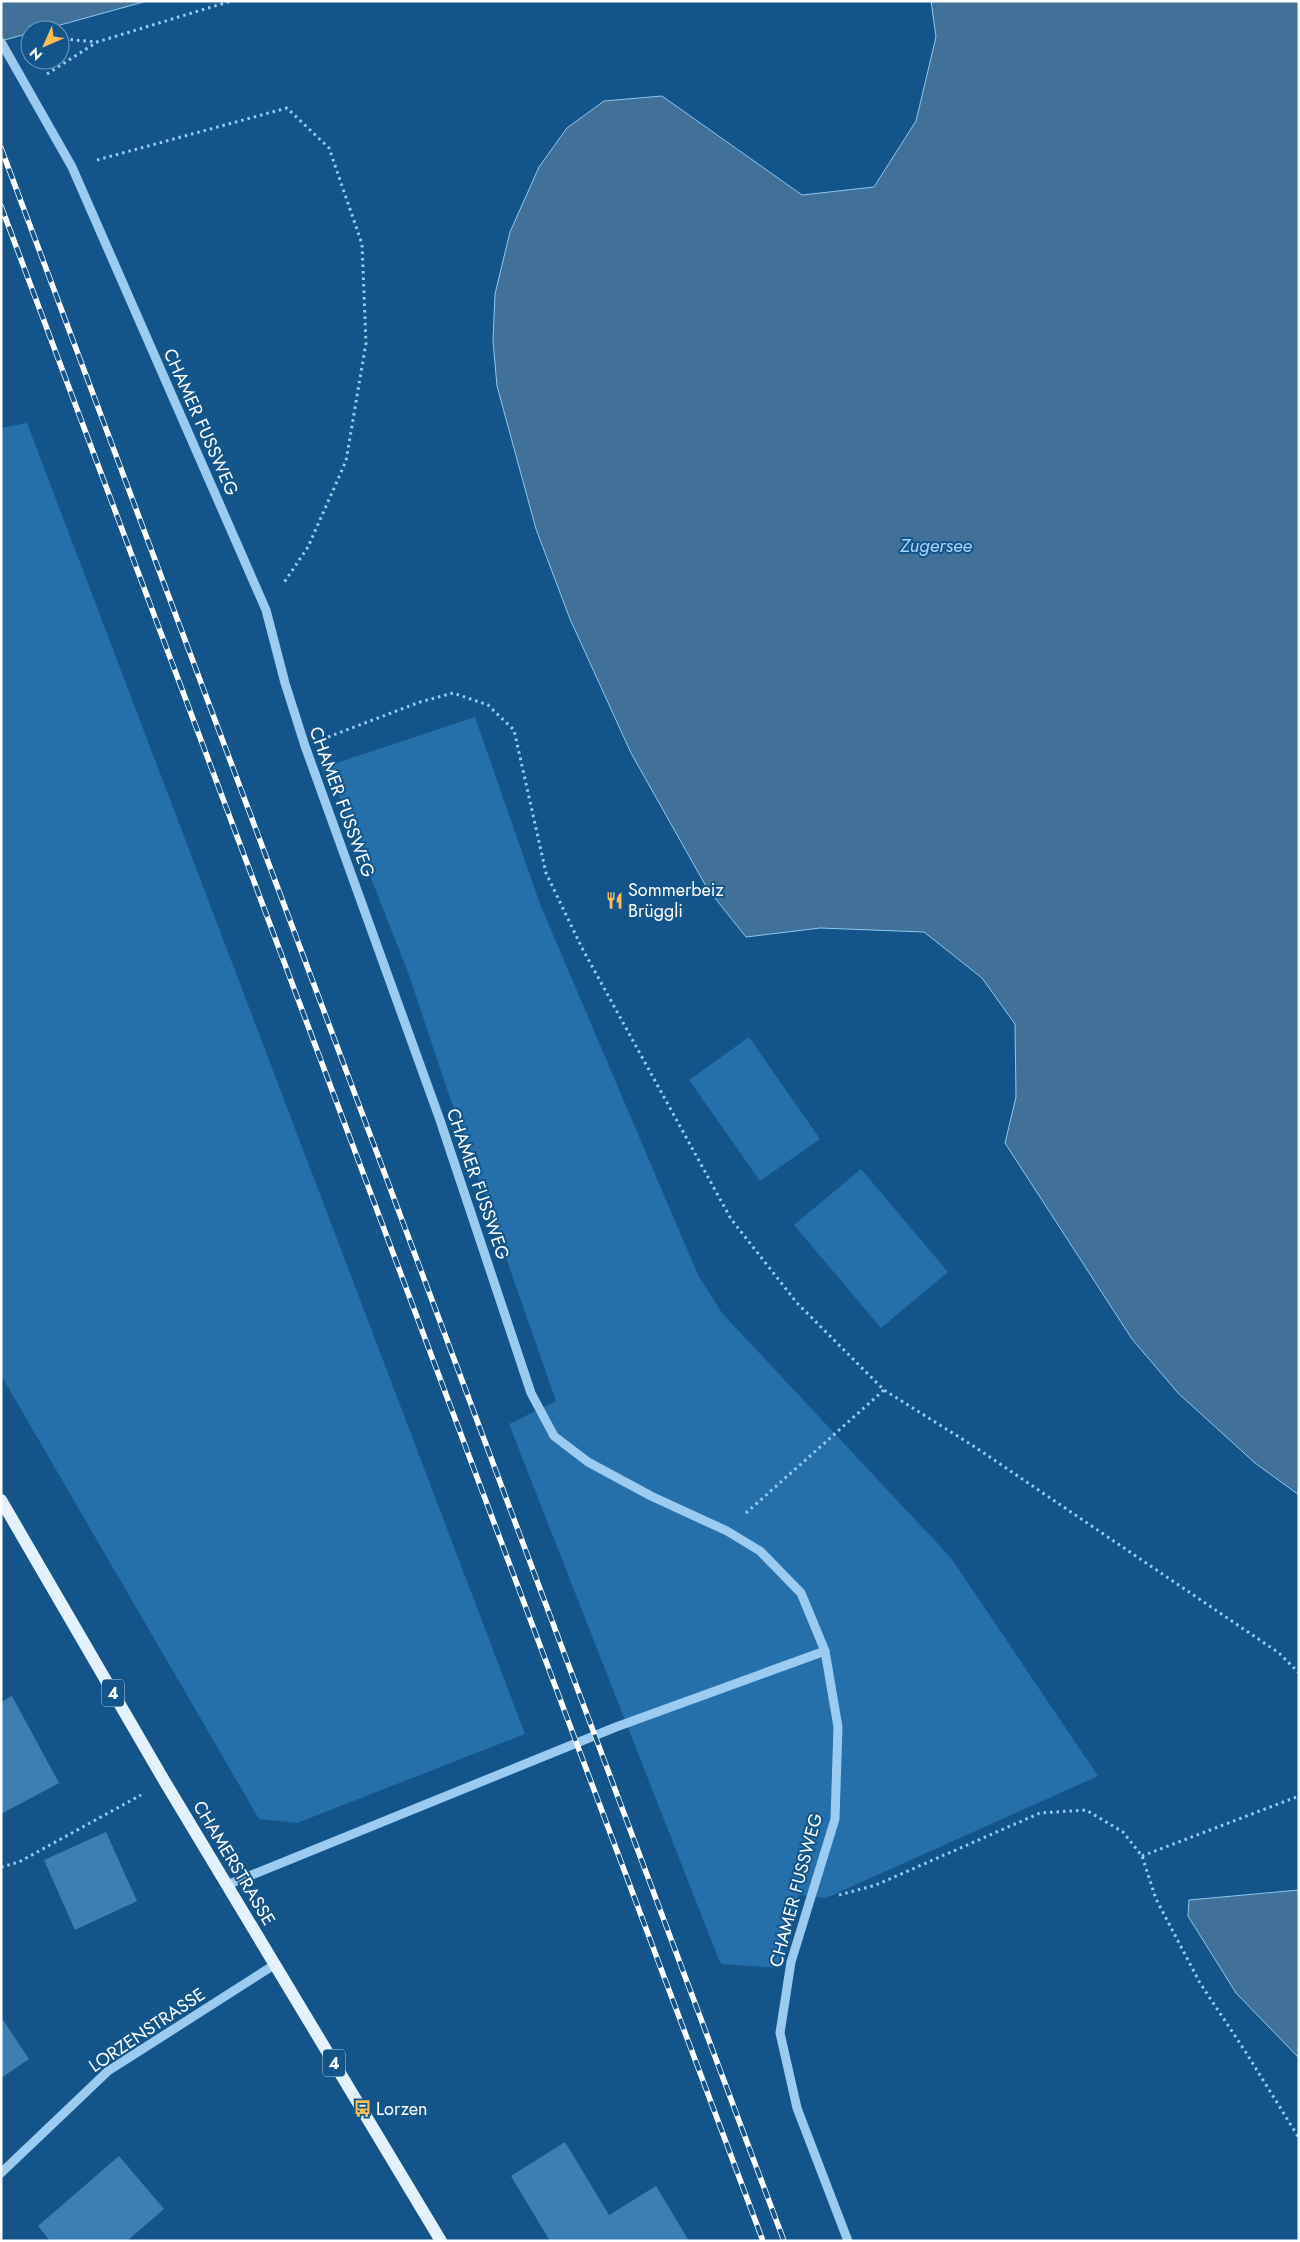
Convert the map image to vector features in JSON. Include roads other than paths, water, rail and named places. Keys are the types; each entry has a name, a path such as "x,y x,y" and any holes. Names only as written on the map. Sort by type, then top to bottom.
{"main road":[{"name":"CHAMERSTRASSE","path":"1,1500 165,1782 441,2241"}],"street":[{"name":"CHAMER FUSSWEG","path":"2,45 72,167 266,610 304,746 440,1120 532,1393 554,1436 588,1462 650,1496 727,1531 760,1551 801,1593 825,1651 838,1727 835,1819 791,1962 780,2033 797,2108 848,2241"},
{"path":"227,1885 616,1727 825,1651"},
{"name":"LORZENSTRASSE","path":"1,2173 108,2072 274,1965"}],"water":[{"path":"1,1 147,1 70,22 70,20 20,20 20,36 1,41"},
{"name":"Zugersee","path":"931,1 1299,1 1299,1495 1255,1463 1178,1393 1132,1339 1005,1143 1016,1097 1015,1024 982,978 924,932 820,928 746,937 707,888 631,753 570,619 536,529 497,386 493,341 495,294 510,232 539,167 567,128 604,101 662,96 802,195 874,187 916,121 936,37"},
{"path":"1299,1890 1299,2058 1236,1993 1188,1916 1189,1900"}],"railway":[{"path":"1,148 784,2241"},
{"path":"1,206 763,2241"}],"place":[{"name":"Sommerbeiz Brüggli","path":"614,900"},
{"name":"Lorzen","path":"362,2109"}]}
